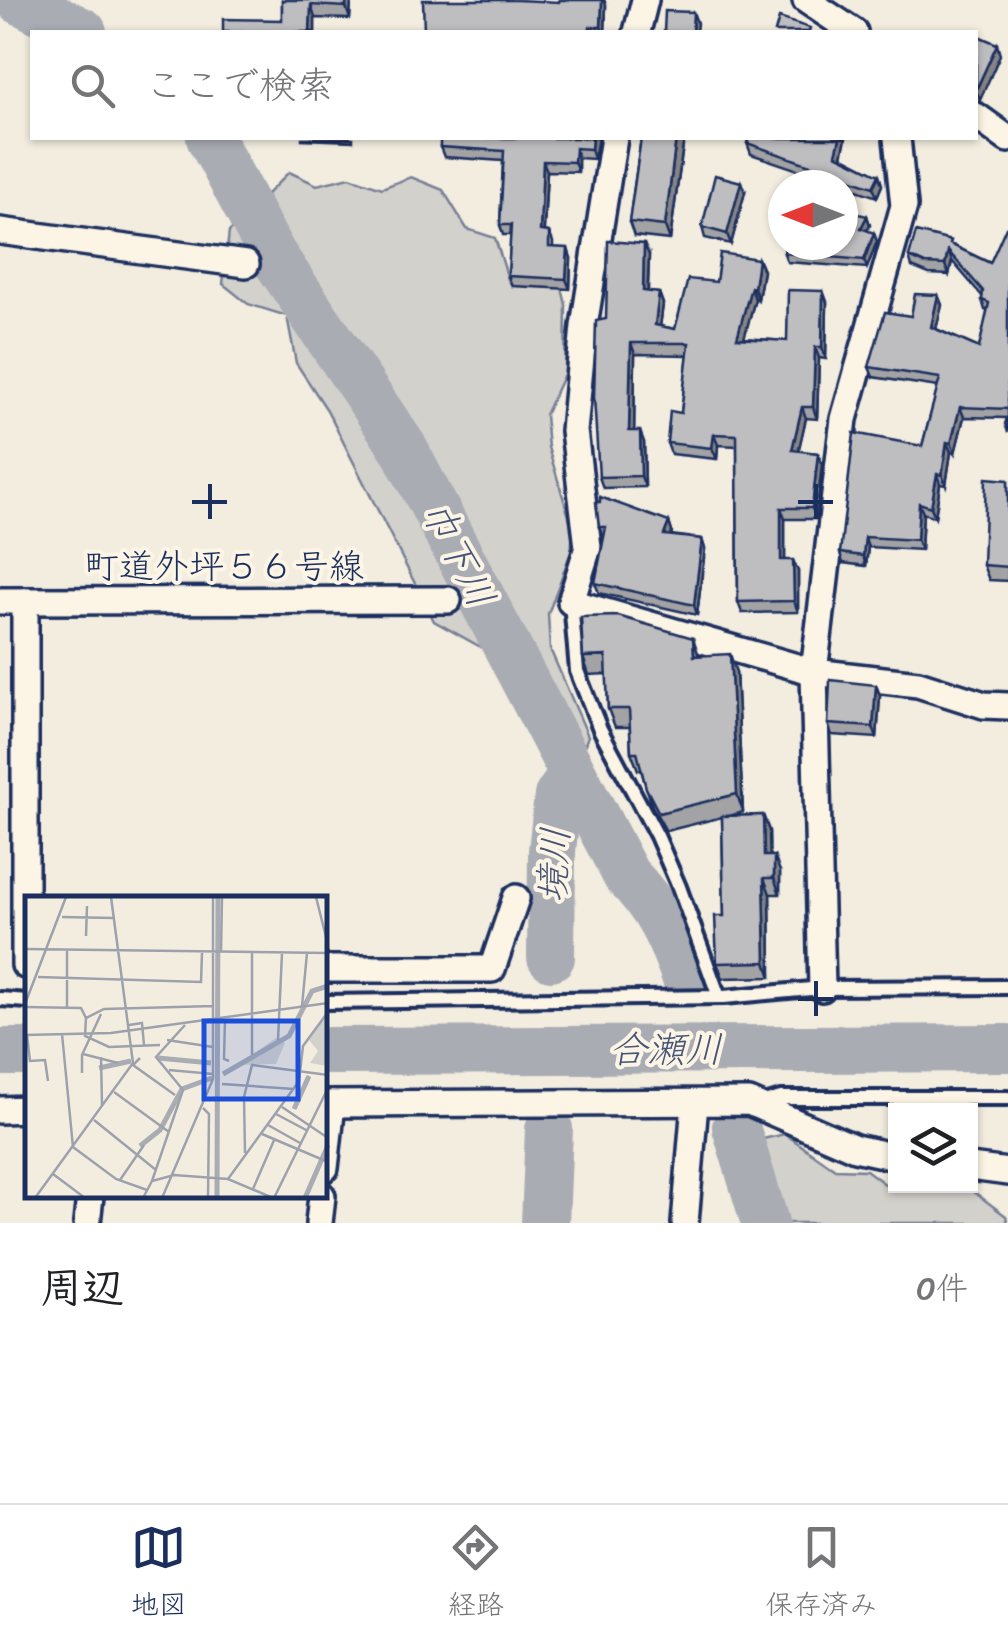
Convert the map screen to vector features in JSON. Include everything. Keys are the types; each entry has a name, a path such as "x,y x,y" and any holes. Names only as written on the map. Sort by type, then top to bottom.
{"street":[{"path":"637,30 644,0"},
{"path":"806,0 851,30"},
{"path":"978,117 1008,139"},
{"path":"614,140 584,326 574,431 588,547 570,602 814,672 918,684 984,705 1008,706"},
{"path":"822,988 814,672 844,419 904,206 897,140"},
{"path":"0,231 246,264"},
{"name":"町道外坪５６号線","path":"12,602 448,600"},
{"path":"12,602 18,963"},
{"path":"328,969 492,969 516,898"},
{"path":"685,1223 695,1102"},
{"path":"328,1104 758,1105 855,1148 888,1155"},
{"path":"0,1110 25,1109"},
{"path":"978,1168 1008,1172"},
{"path":"88,1223 90,1198"},
{"path":"319,1223 322,1198"}],"lane":[{"path":"570,602 577,671 600,730 664,853 719,997"},
{"path":"328,1002 719,997 822,988 1008,987"},
{"path":"0,998 25,1001"},
{"path":"758,1105 781,1098 1008,1098"}],"shaded area":[{"path":"289,172 317,185 350,177 382,188 411,177 443,190 467,229 495,238 509,282 562,288 566,305 565,372 545,415 548,447 573,530 571,552 548,614 550,649 588,736 566,797 484,649 434,621 327,410 296,363 287,316 248,304 223,284 229,232"},
{"path":"785,1134 835,1169 866,1170 888,1186 888,1193 975,1193 1006,1216 1008,1223 750,1223 736,1170 763,1139"}],"building":[{"path":"282,0 346,0 346,7 311,5 310,30 223,30 223,19 282,20"},
{"path":"423,0 602,0 601,27 589,30 424,30"},
{"path":"665,11 693,12 692,30 664,30"},
{"path":"779,18 810,28 810,30 776,30"},
{"path":"978,36 997,44 978,86"},
{"path":"440,140 592,140 591,149 575,148 574,162 543,161 540,231 549,232 549,247 568,248 566,279 508,276 511,225 500,225 504,151 440,147"},
{"path":"641,140 676,140 665,226 629,222"},
{"path":"840,140 836,154 879,175 873,187 858,182 858,170 824,170 747,143"},
{"path":"715,175 741,182 727,234 702,227"},
{"path":"858,214 867,216 861,228 874,233 864,260 858,259"},
{"path":"1006,227 1008,409 960,407 951,443 947,442 942,475 937,474 931,507 919,503 917,540 865,537 863,556 840,553 854,433 922,446 940,378 869,367 885,312 911,316 915,294 938,295 931,327 979,348 989,303 982,300 983,291 948,251 945,265 925,264 909,257 916,232 951,241 950,244 990,263"},
{"path":"608,241 644,244 643,291 659,293 655,325 675,329 688,279 716,282 720,253 758,259 754,288 751,287 737,338 787,341 788,290 823,291 822,347 815,347 813,407 802,407 792,450 818,453 812,508 781,508 781,560 793,560 794,601 738,602 737,435 714,434 712,448 667,443 670,411 681,413 689,343 631,343 629,431 640,431 641,476 599,477 594,397 596,321 606,319"},
{"path":"986,478 1008,480 1008,567 983,565"},
{"path":"600,497 669,522 664,535 702,539 694,605 595,583 606,527 599,527 596,502 600,502"},
{"path":"618,616 693,638 694,656 730,654 737,794 659,813 646,788 637,752 631,752 629,709 608,709 606,656 583,657 581,617"},
{"path":"830,680 876,685 873,727 828,724"},
{"path":"763,815 764,856 774,856 774,878 764,878 766,962 717,963 715,916 724,916 722,816"}],"waterway":[{"name":"巾下川","path":"19,0 79,30"},
{"name":"巾下川","path":"211,140 272,254 403,447 626,875 663,924 687,981"},
{"name":"境川","path":"551,957 552,851 558,796 572,776"},
{"name":"合瀬川","path":"328,1051 1008,1048"},
{"name":"合瀬川","path":"0,1052 25,1052"},
{"name":"巾下川","path":"736,1127 765,1223"},
{"name":"境川","path":"545,1223 549,1129"}]}
